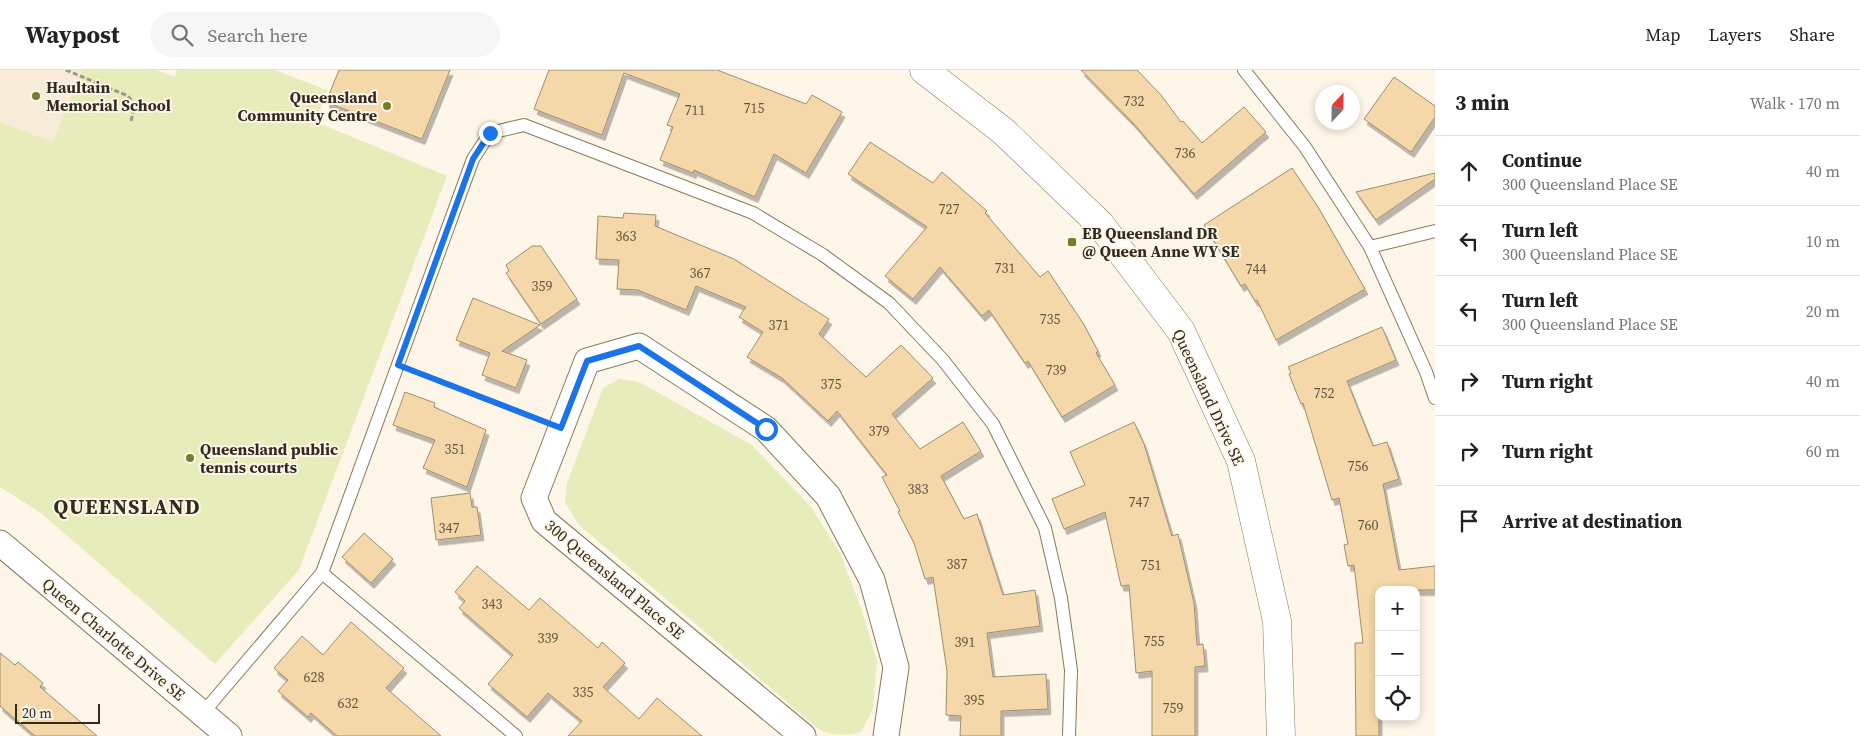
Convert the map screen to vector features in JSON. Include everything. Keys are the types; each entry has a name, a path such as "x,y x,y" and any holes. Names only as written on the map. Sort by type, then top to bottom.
{"street":[{"name":"Queensland Drive SE","path":"924,70 1003,131 1100,224 1182,331 1241,461 1277,621 1281,736"},
{"name":"300 Queensland Place SE","path":"803,736 544,521 534,498 587,361 639,346 766,429 828,496 872,580 896,667 886,736"},
{"name":"Queen Charlotte Drive SE","path":"0,543 229,736"}],"lane":[{"path":"1244,70 1305,147 1370,247 1426,372 1435,398"},
{"path":"202,714 322,573 473,159 490,133 524,125 753,213 823,255 889,302 943,360 993,424 1045,528 1061,598 1071,670 1069,736"},
{"path":"1370,247 1435,231"},
{"path":"322,573 516,736"}],"path":[{"path":"66,70 128,96 135,105 131,121"},
{"path":"398,365 561,428"}],"shaded area":[{"name":"Haultain Memorial School","path":"0,70 82,70 53,142 0,122"}],"green space":[{"path":"82,70 157,70 175,77 177,70 275,70 327,90 316,122 447,176 299,570 215,664 41,513 0,487 0,122 53,142"},
{"path":"619,379 639,382 752,445 811,507 841,555 862,611 877,661 873,709 861,732 840,735 820,730 579,525 565,503 567,483 603,388"}],"building":[{"name":"Queensland Community Centre","path":"339,70 450,70 422,139 326,102"},
{"path":"549,70 717,70 806,104 812,95 842,112 806,173 774,154 755,197 694,170 693,173 660,160 673,127 667,125 680,94 624,73 602,135 534,109"},
{"path":"1081,70 1137,70 1161,95 1181,122 1183,121 1202,143 1244,107 1266,132 1194,194 1135,125"},
{"path":"1394,77 1435,106 1435,117 1411,152 1364,119"},
{"path":"870,142 933,183 942,172 987,211 985,213 1040,277 1048,271 1083,323 1098,351 1096,353 1115,385 1062,417 1028,361 1025,363 989,310 982,316 940,267 913,299 885,276 927,227 848,174"},
{"path":"1292,168 1318,207 1365,289 1276,340 1257,300 1255,301 1245,284 1241,286 1204,225"},
{"path":"1435,173 1435,179 1376,220 1356,192"},
{"path":"624,213 656,215 655,226 734,259 829,319 819,334 866,377 901,345 933,378 892,414 920,449 963,422 981,451 941,476 964,519 977,514 1003,595 1035,590 1040,626 987,633 993,677 1046,674 1048,709 1001,711 1001,736 960,736 961,716 946,715 947,671 933,577 925,579 914,543 882,477 887,475 837,411 828,421 782,378 747,357 763,332 739,317 746,307 696,286 686,310 638,290 617,289 619,260 596,259 598,216 623,218"},
{"path":"532,246 541,246 577,299 541,324 506,273 509,271 506,265"},
{"path":"473,298 540,325 502,351 527,360 516,388 482,375 490,353 456,340"},
{"path":"1382,327 1396,360 1347,381 1373,446 1387,442 1399,479 1383,484 1399,570 1435,566 1435,590 1420,590 1420,586 1375,586 1375,721 1379,721 1379,736 1356,736 1355,643 1363,643 1354,565 1348,566 1344,545 1348,544 1339,498 1332,500 1303,403 1301,404 1288,367"},
{"path":"405,392 435,403 434,407 486,430 467,487 423,468 435,440 393,425"},
{"path":"1134,422 1144,444 1172,536 1178,534 1194,603 1197,645 1203,644 1205,666 1195,667 1195,736 1152,736 1152,671 1136,673 1129,585 1121,586 1105,512 1064,529 1052,499 1085,485 1070,452"},
{"path":"470,493 472,507 477,507 481,535 436,540 431,498"},
{"path":"364,533 393,559 371,583 342,557"},
{"path":"477,566 529,610 540,598 598,648 602,642 625,663 603,687 639,719 657,698 702,736 568,736 582,721 548,693 527,717 488,684 513,655 459,608 465,601 455,592"},
{"path":"351,622 404,668 386,688 441,736 337,736 311,713 308,717 278,691 288,680 274,668 302,636 323,655"},
{"path":"0,653 15,665 18,662 43,683 40,687 97,736 35,736 0,706"}],"place":[{"name":"Haultain Memorial School","path":"36,96"},
{"name":"Queensland Community Centre","path":"387,106"},
{"name":"EB Queensland DR @ Queen Anne WY SE","path":"1072,242"},
{"name":"Queensland public tennis courts","path":"190,458"}],"district":[{"name":"QUEENSLAND","path":"127,507"}],"route":[{"path":"490,133 473,159 398,365 561,428 587,361 639,346 766,429"}]}
